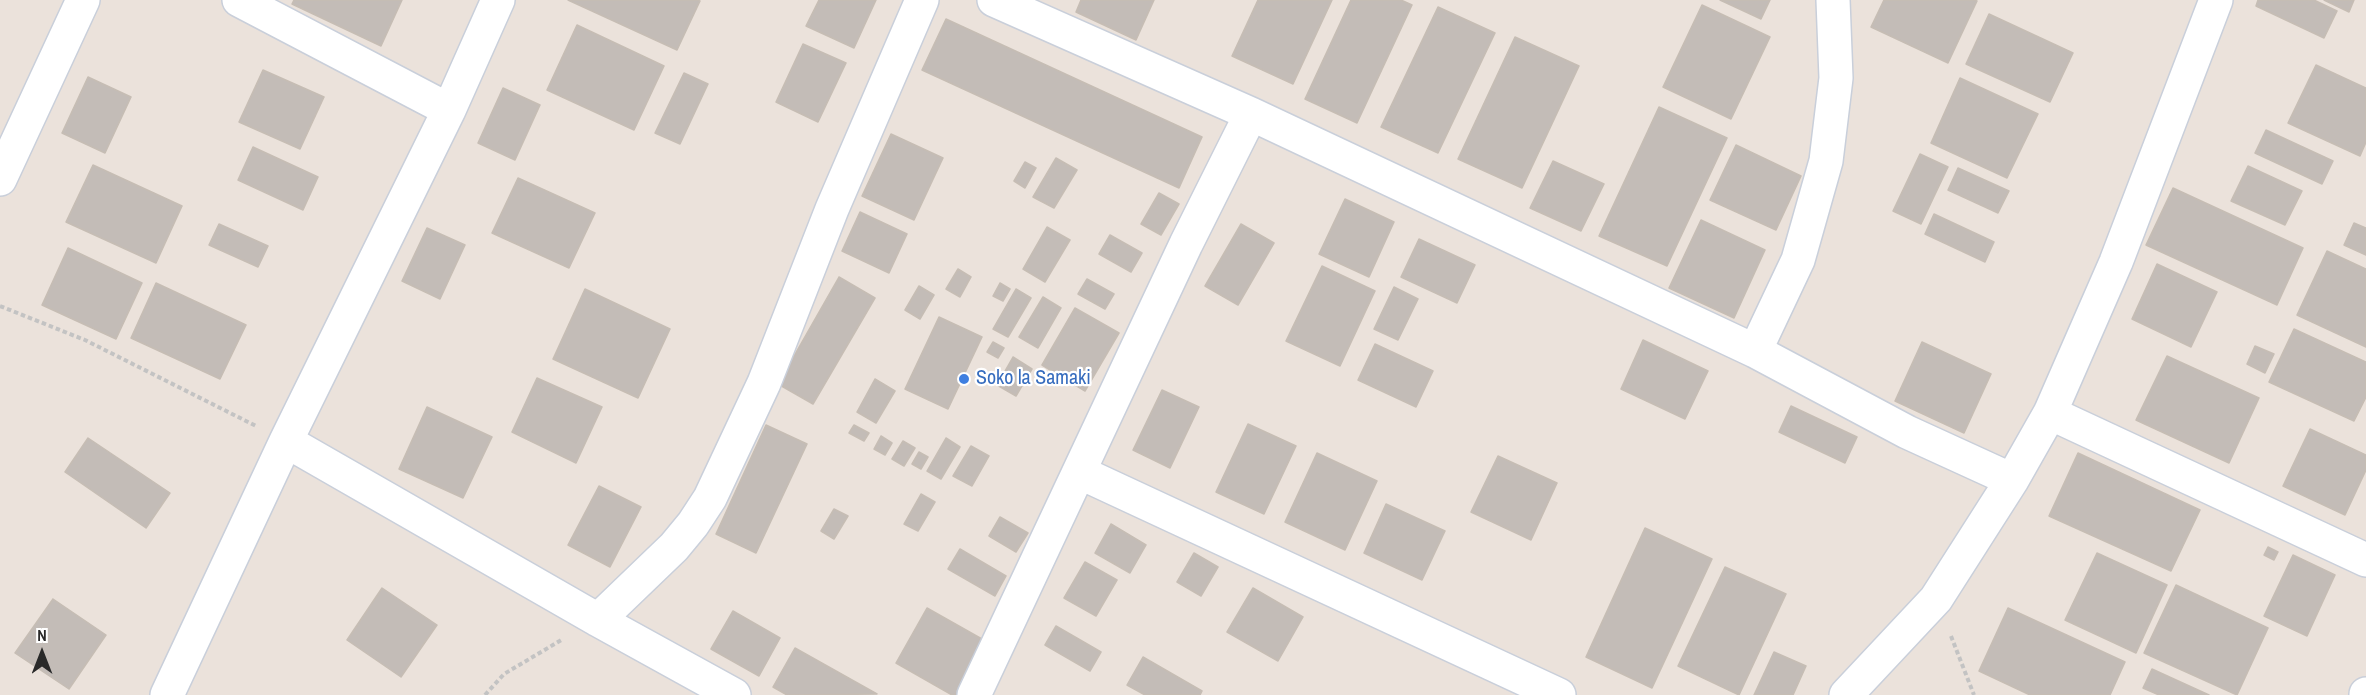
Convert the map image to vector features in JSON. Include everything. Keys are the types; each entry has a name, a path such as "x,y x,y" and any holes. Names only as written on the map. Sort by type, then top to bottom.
{"street":[{"path":"0,179 83,0"},
{"path":"239,0 449,110"},
{"path":"167,695 286,441 449,110 498,0"},
{"path":"598,620 674,547 710,498 764,383 832,209 922,0"},
{"path":"994,0 1251,114 1755,351 1907,432 2012,480"},
{"path":"1755,351 1798,260 1826,161 1836,78 1833,0"},
{"path":"1846,695 1936,599 2012,480 2050,413 2116,262 2216,0"},
{"path":"974,695 1186,244 1251,114"},
{"path":"2050,413 2366,560"},
{"path":"286,441 598,620 734,695"},
{"path":"1079,472 1559,695"}],"path":[{"path":"0,306 85,340 286,441"},
{"path":"1936,599 1974,695"},
{"path":"485,695 504,674 598,620"}],"building":[{"path":"294,0 402,0 381,46 292,4"},
{"path":"568,0 697,0 700,1 677,50"},
{"path":"819,0 876,0 854,48 806,26"},
{"path":"1081,0 1154,0 1136,40 1076,12"},
{"path":"1258,0 1332,0 1293,84 1232,56"},
{"path":"1351,0 1401,0 1412,5 1357,123 1305,99"},
{"path":"1720,0 1770,0 1761,19"},
{"path":"1884,0 1977,1 1948,63 1871,27"},
{"path":"2258,0 2314,0 2337,11 2324,38 2256,6"},
{"path":"2324,0 2354,0 2349,12"},
{"path":"1702,5 1770,37 1731,119 1663,87"},
{"path":"1438,7 1495,33 1438,153 1381,127"},
{"path":"1989,14 2073,53 2050,102 1966,64"},
{"path":"946,19 1202,137 1179,188 922,70"},
{"path":"577,25 664,66 634,130 547,90"},
{"path":"1515,37 1579,66 1522,188 1458,159"},
{"path":"803,44 846,63 818,122 776,102"},
{"path":"2316,65 2366,88 2366,142 2360,156 2288,123"},
{"path":"263,70 324,97 300,149 239,122"},
{"path":"684,73 708,84 680,144 655,133"},
{"path":"88,77 131,97 105,153 62,133"},
{"path":"1960,78 2038,114 2007,178 1931,143"},
{"path":"503,88 540,105 515,160 478,143"},
{"path":"1659,107 1727,138 1667,266 1599,236"},
{"path":"2266,130 2333,161 2322,184 2255,153"},
{"path":"891,134 943,158 914,220 862,196"},
{"path":"1736,145 1801,176 1776,230 1710,200"},
{"path":"253,147 318,177 303,210 238,180"},
{"path":"1920,154 1948,167 1921,224 1893,211"},
{"path":"1056,158 1077,170 1054,208 1033,197"},
{"path":"1553,161 1604,184 1581,231 1530,208"},
{"path":"1025,162 1036,168 1025,188 1014,181"},
{"path":"93,165 182,206 156,263 66,222"},
{"path":"2248,166 2302,191 2285,225 2231,201"},
{"path":"1958,168 2009,191 1998,213 1948,190"},
{"path":"518,178 595,213 569,268 492,233"},
{"path":"2173,188 2303,248 2277,305 2146,245"},
{"path":"1159,193 1179,204 1161,235 1141,224"},
{"path":"1345,199 1394,222 1369,277 1319,254"},
{"path":"860,212 907,234 889,273 842,251"},
{"path":"1934,214 1994,242 1985,262 1925,234"},
{"path":"1701,220 1765,250 1734,318 1669,288"},
{"path":"2354,223 2366,228 2366,255 2344,245"},
{"path":"219,224 268,246 258,267 209,245"},
{"path":"1241,224 1274,243 1238,305 1205,286"},
{"path":"1047,227 1070,240 1045,282 1023,269"},
{"path":"427,228 465,245 440,299 402,281"},
{"path":"1110,235 1142,253 1131,272 1099,254"},
{"path":"1419,239 1475,265 1457,303 1401,277"},
{"path":"68,248 142,283 116,339 42,305"},
{"path":"2327,251 2366,269 2366,347 2297,315"},
{"path":"2157,264 2217,292 2191,347 2132,319"},
{"path":"1322,266 1375,291 1340,366 1286,341"},
{"path":"958,269 971,277 960,297 946,289"},
{"path":"839,277 875,298 813,404 778,384"},
{"path":"1087,279 1114,294 1105,309 1078,294"},
{"path":"156,283 246,325 220,379 131,338"},
{"path":"1000,283 1010,289 1003,301 993,296"},
{"path":"919,286 934,295 920,319 905,310"},
{"path":"1394,287 1418,299 1398,340 1374,329"},
{"path":"585,289 670,329 638,398 553,359"},
{"path":"1016,289 1031,298 1008,337 993,329"},
{"path":"1043,297 1061,308 1038,348 1019,337"},
{"path":"1075,308 1119,333 1085,391 1042,365"},
{"path":"939,317 982,337 948,409 905,389"},
{"path":"2294,329 2366,362 2366,397 2354,421 2269,382"},
{"path":"1643,340 1708,371 1685,419 1621,389"},
{"path":"993,342 1004,348 998,358 987,352"},
{"path":"1922,342 1991,374 1964,433 1895,401"},
{"path":"1375,344 1433,371 1416,407 1358,380"},
{"path":"2255,346 2274,354 2265,373 2247,364"},
{"path":"2167,356 2259,398 2229,463 2136,420"},
{"path":"1013,357 1032,369 1016,396 997,385"},
{"path":"537,378 602,407 576,463 512,432"},
{"path":"875,379 895,391 876,423 857,412"},
{"path":"1162,390 1199,407 1170,468 1133,450"},
{"path":"1791,406 1857,437 1845,463 1779,432"},
{"path":"427,407 492,437 463,498 399,469"},
{"path":"1248,424 1296,446 1264,514 1216,492"},
{"path":"766,425 807,444 756,553 716,534"},
{"path":"854,425 869,433 864,441 849,433"},
{"path":"2310,429 2366,455 2366,470 2345,515 2283,486"},
{"path":"881,436 892,443 885,455 874,449"},
{"path":"88,438 170,493 146,528 65,472"},
{"path":"946,438 960,447 941,479 927,471"},
{"path":"903,441 915,448 904,466 892,459"},
{"path":"971,446 989,456 972,486 953,476"},
{"path":"919,452 928,457 921,469 912,464"},
{"path":"1317,453 1377,481 1345,550 1285,522"},
{"path":"2078,453 2200,510 2171,571 2049,516"},
{"path":"1498,456 1557,483 1531,540 1471,512"},
{"path":"599,486 641,507 610,567 568,545"},
{"path":"921,494 935,502 918,531 904,524"},
{"path":"1386,504 1445,531 1422,580 1364,553"},
{"path":"834,509 848,516 834,539 821,531"},
{"path":"1000,517 1028,533 1016,552 989,536"},
{"path":"1111,524 1146,545 1130,573 1095,553"},
{"path":"1645,528 1712,559 1652,688 1586,657"},
{"path":"2268,547 2278,552 2274,560 2264,555"},
{"path":"960,549 1006,576 995,596 948,569"},
{"path":"1194,553 1218,567 1201,596 1177,582"},
{"path":"2097,553 2167,585 2136,653 2065,620"},
{"path":"2293,555 2335,575 2307,636 2264,616"},
{"path":"1085,562 1117,580 1096,616 1064,598"},
{"path":"1725,567 1786,594 1739,695 1678,666"},
{"path":"2176,585 2268,628 2237,695 2144,653"},
{"path":"382,588 437,625 401,677 347,640"},
{"path":"1253,588 1303,617 1278,661 1227,632"},
{"path":"53,599 106,635 69,689 15,653"},
{"path":"927,608 989,643 959,695 952,695 896,663"},
{"path":"2008,608 2125,662 2110,695 2030,695 1979,671"},
{"path":"733,611 780,638 759,676 711,649"},
{"path":"1056,626 1101,652 1090,671 1045,645"},
{"path":"795,648 877,694 787,695 773,687"},
{"path":"1774,652 1806,666 1793,695 1754,695"},
{"path":"1143,657 1202,691 1200,695 1145,695 1127,685"},
{"path":"2152,669 2209,695 2159,695 2143,688"}],"place":[{"name":"Soko la Samaki","path":"964,379"}]}
